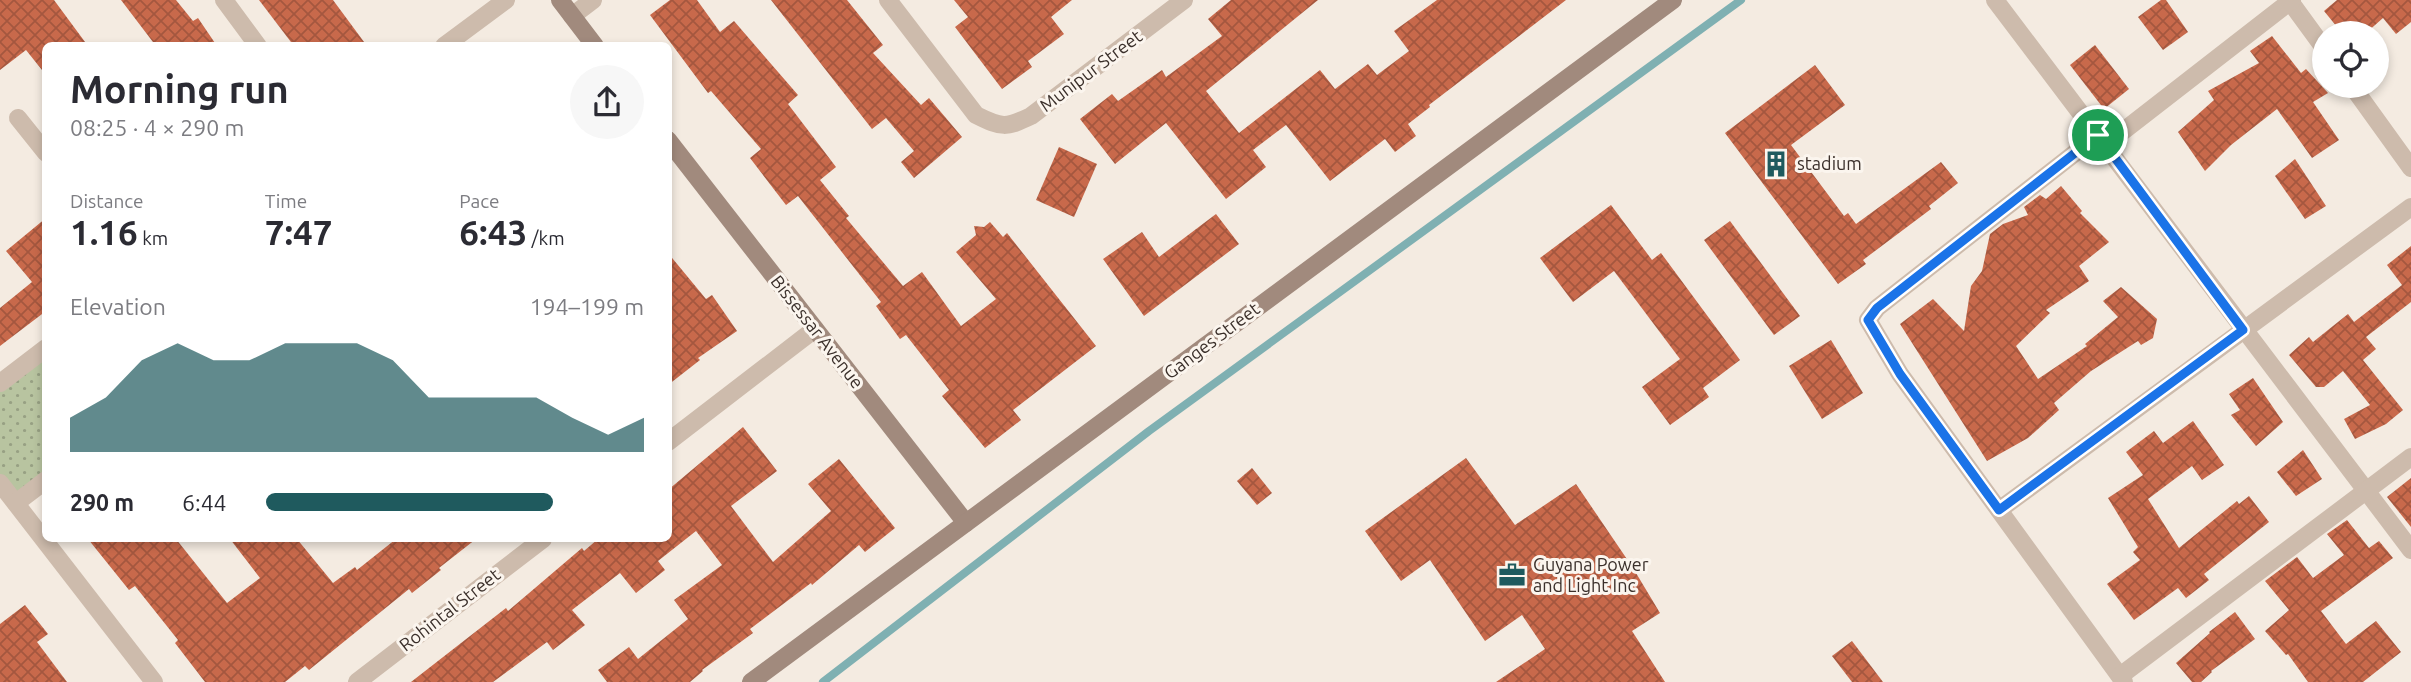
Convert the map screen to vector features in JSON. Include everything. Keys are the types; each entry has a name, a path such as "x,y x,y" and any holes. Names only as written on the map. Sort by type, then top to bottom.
{"street":[{"path":"224,0 255,42"},
{"path":"449,42 506,0"},
{"path":"559,0 592,42"},
{"path":"572,16 593,0"},
{"name":"Munipur Street","path":"888,0 976,115 992,123 1010,126 1031,116 1184,0"},
{"name":"Ganges Street","path":"751,682 1673,0"},
{"path":"1994,0 2411,550"},
{"path":"2312,31 2291,0 2113,139 2099,137 1877,308 1868,320 1900,374 2122,679 2411,457"},
{"path":"2361,98 2411,167"},
{"path":"18,118 42,148"},
{"name":"Bissessar Avenue","path":"672,146 966,523"},
{"path":"1999,510 2411,207"},
{"path":"672,439 815,329"},
{"path":"0,383 42,351"},
{"path":"0,483 42,537"},
{"path":"16,503 42,483"},
{"path":"46,542 154,682"},
{"name":"Rohintal Street","path":"357,682 539,542"}],"green space":[{"path":"42,351 42,482 16,503 0,483 0,384"}],"building":[{"path":"0,0 54,0 85,42 42,42 42,70 26,50 0,70"},
{"path":"121,0 176,0 193,21 198,18 214,42 153,42"},
{"path":"259,0 333,0 364,42 291,42"},
{"path":"670,0 697,0 720,32 734,21 798,95 788,104 836,167 820,180 849,216 846,218 903,286 922,272 961,326 996,299 956,252 976,235 974,226 984,227 990,222 1003,237 1007,233 1096,346 1013,410 1021,420 985,448 942,396 949,390 906,335 900,339 876,306 881,302 798,196 786,205 750,158 761,149 711,91 708,93 650,15"},
{"path":"771,0 847,0 883,45 873,53 921,105 929,98 962,137 914,178 901,162 914,151 886,118 872,129"},
{"path":"954,0 1072,0 1051,17 1064,34 1028,61 1032,67 1002,89 955,27 968,17"},
{"path":"1231,0 1318,0 1206,91 1239,133 1320,70 1335,89 1368,64 1377,75 1409,51 1394,31 1437,0 1566,0 1408,124 1416,136 1395,152 1385,139 1330,181 1286,125 1253,150 1266,167 1226,199 1166,123 1115,164 1080,119 1112,94 1118,101 1162,70 1166,77 1222,36 1208,19"},
{"path":"2161,0 2166,0 2188,32 2163,50 2138,17"},
{"path":"2337,0 2411,0 2411,22 2396,34 2389,21 2383,18 2380,21 2332,21 2324,11"},
{"path":"2272,36 2301,73 2306,69 2312,76 2312,98 2320,98 2313,102 2339,140 2312,158 2277,109 2231,145 2205,171 2178,132 2214,100 2208,91 2259,63 2250,51"},
{"path":"2095,45 2129,89 2104,109 2070,65"},
{"name":"stadium","path":"1815,65 1845,105 1791,145 1844,216 1848,213 1856,224 1941,162 1958,183 1929,206 1931,209 1863,260 1866,264 1838,284 1725,133"},
{"path":"1059,147 1097,164 1074,217 1036,200"},
{"path":"2295,159 2326,206 2305,219 2275,176"},
{"path":"2061,186 2082,211 2080,213 2109,242 2079,266 2089,281 2046,310 2050,313 2016,346 2038,379 2087,346 2085,344 2118,317 2103,301 2121,287 2157,319 2153,338 2141,345 2138,341 2091,371 2054,403 2059,410 2028,438 1987,461 1900,324 1933,299 1964,331 1971,286 1982,271 1990,234 2003,224 2028,215 2024,207 2040,195 2046,199"},
{"path":"1611,205 1652,260 1661,253 1740,360 1703,388 1709,397 1670,425 1642,387 1680,359 1614,271 1573,302 1540,258"},
{"path":"1216,214 1239,244 1144,316 1103,259 1142,232 1159,257"},
{"path":"42,221 42,314 0,346 0,308 32,282 6,251"},
{"path":"1730,221 1800,316 1774,335 1704,240"},
{"path":"2411,246 2411,302 2366,337 2376,349 2363,360 2403,410 2386,424 2355,439 2344,419 2370,405 2343,371 2324,387 2316,387 2289,355 2309,337 2313,342 2348,314 2354,322 2402,285 2387,265"},
{"path":"672,258 706,299 712,295 737,331 698,358 700,360 672,382"},
{"path":"1831,340 1863,393 1822,419 1789,366"},
{"path":"2253,378 2283,422 2256,446 2231,415 2240,410 2229,394"},
{"path":"2193,421 2224,465 2202,480 2192,466 2148,499 2179,548 2237,501 2239,504 2249,496 2269,522 2204,574 2209,580 2186,598 2178,588 2134,620 2107,584 2140,560 2133,552 2138,547 2108,498 2143,475 2126,452 2154,431 2163,443"},
{"path":"743,427 777,471 731,506 773,562 831,511 808,484 839,459 895,528 865,552 859,545 812,585 811,583 750,629 753,633 702,670 690,682 607,682 598,670 629,647 638,659 688,619 674,600 722,565 696,531 658,561 665,570 636,593 620,573 572,610 585,625 553,650 547,642 493,682 411,682 506,608 508,611 582,548 584,551 594,542 672,542 672,487"},
{"path":"2303,450 2322,479 2296,496 2277,472"},
{"path":"1466,458 1515,525 1576,484 1660,613 1632,631 1665,682 1496,682 1545,649 1522,615 1485,641 1430,560 1401,581 1365,531"},
{"path":"1252,468 1272,493 1257,505 1237,481"},
{"path":"2411,478 2411,527 2387,497"},
{"path":"2347,520 2369,548 2379,541 2393,558 2321,611 2346,644 2376,621 2401,652 2363,682 2308,682 2288,654 2286,655 2265,631 2289,610 2265,581 2297,557 2313,578 2344,555 2327,534"},
{"path":"90,542 178,542 227,603 260,578 232,542 299,542 333,583 355,567 357,570 392,542 472,542 412,593 409,589 309,670 305,666 285,682 205,682 175,643 178,640 135,586 129,590"},
{"path":"25,605 48,634 37,642 67,682 0,682 0,624"},
{"path":"2235,612 2255,639 2211,671 2201,682 2192,682 2176,663"},
{"path":"1852,641 1883,682 1852,682 1832,656"}],"waterway":[{"path":"823,682 1149,431 1741,0"}],"place":[{"name":"stadium","path":"1776,164"},
{"name":"Guyana Power and Light Inc","path":"1512,575"}],"route":[{"path":"2098,135 2243,330 1999,510 1900,374 1868,320 1877,308 2098,135"}]}
